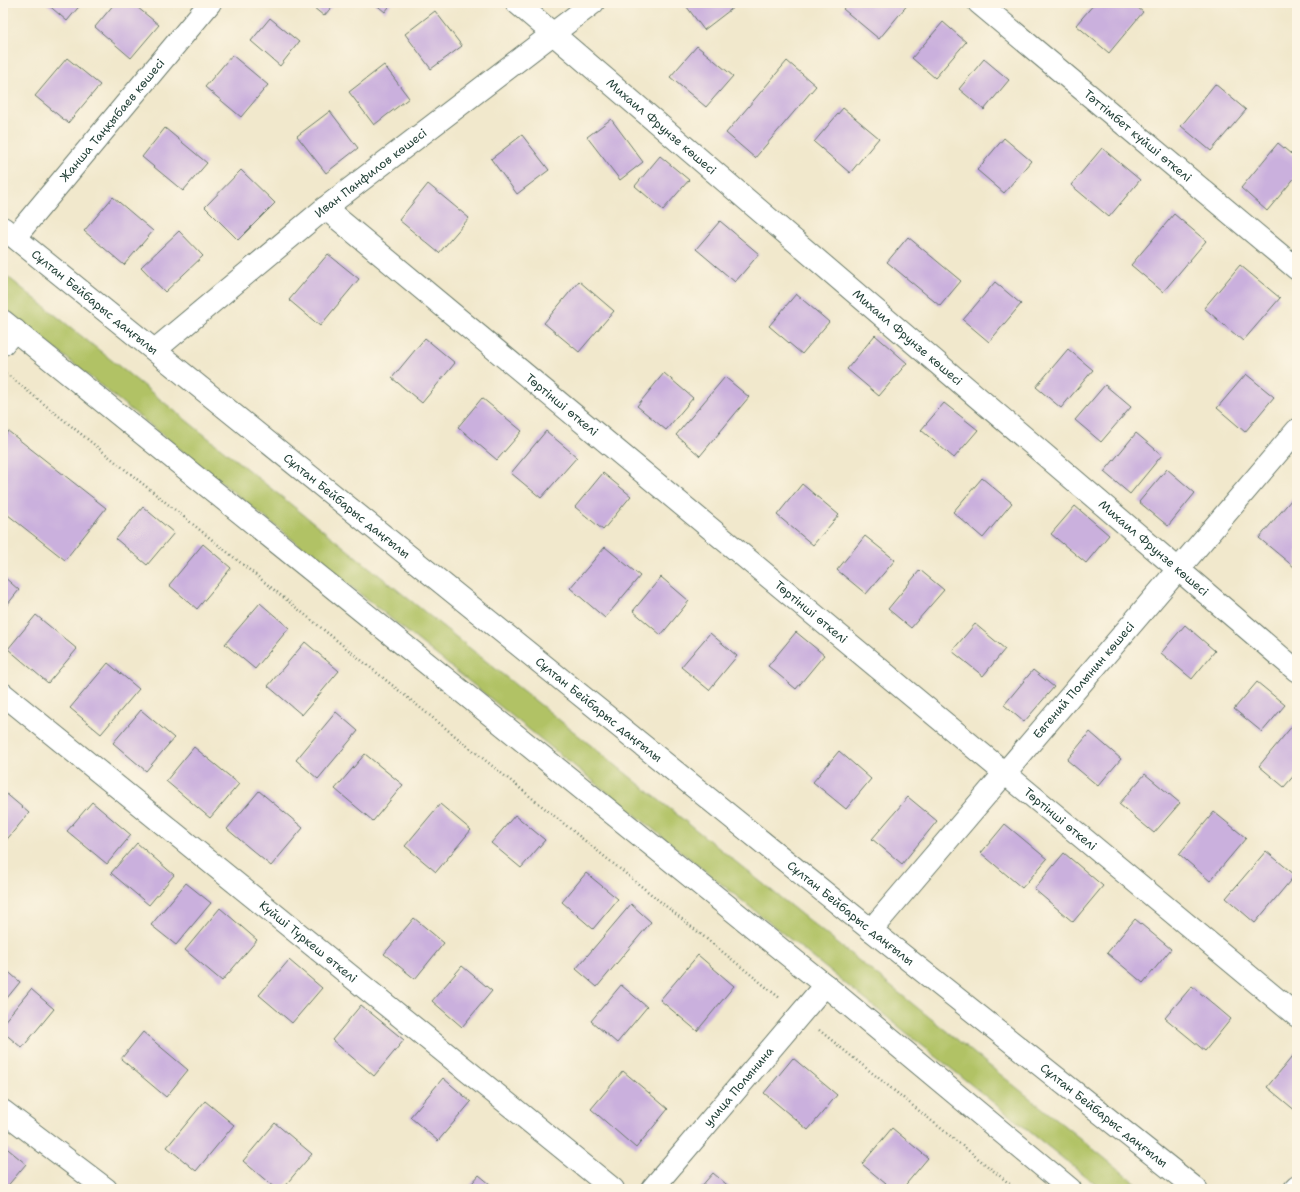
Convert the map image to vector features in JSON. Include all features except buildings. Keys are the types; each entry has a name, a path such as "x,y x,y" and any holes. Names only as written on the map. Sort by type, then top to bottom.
{"street":[{"name":"Жанша Таңқыбаев көшесі","path":"9,232 210,3"},
{"name":"Михаил Фрунзе көшесі","path":"517,3 1297,671"},
{"name":"Иван Панфилов көшесі","path":"155,350 325,208 593,3"},
{"name":"Тәттімбет күйші өткелі","path":"978,3 1297,269"},
{"name":"Төртінші өткелі","path":"325,208 1297,1016"},
{"name":"Сұлтан Бейбарыс даңғылы","path":"9,232 871,930 1196,1189"},
{"path":"7,332 825,985 1070,1189"},
{"name":"Евгений Полынин көшесі","path":"871,930 1297,430"},
{"name":"Күйші Түркеш өткелі","path":"3,694 613,1189"},
{"name":"улица Полынина","path":"652,1189 825,985"},
{"path":"3,1111 106,1189"}],"path":[{"path":"3,371 1016,1189"}],"green space":[{"path":"3,273 1143,1189 1101,1189 3,307"}]}
